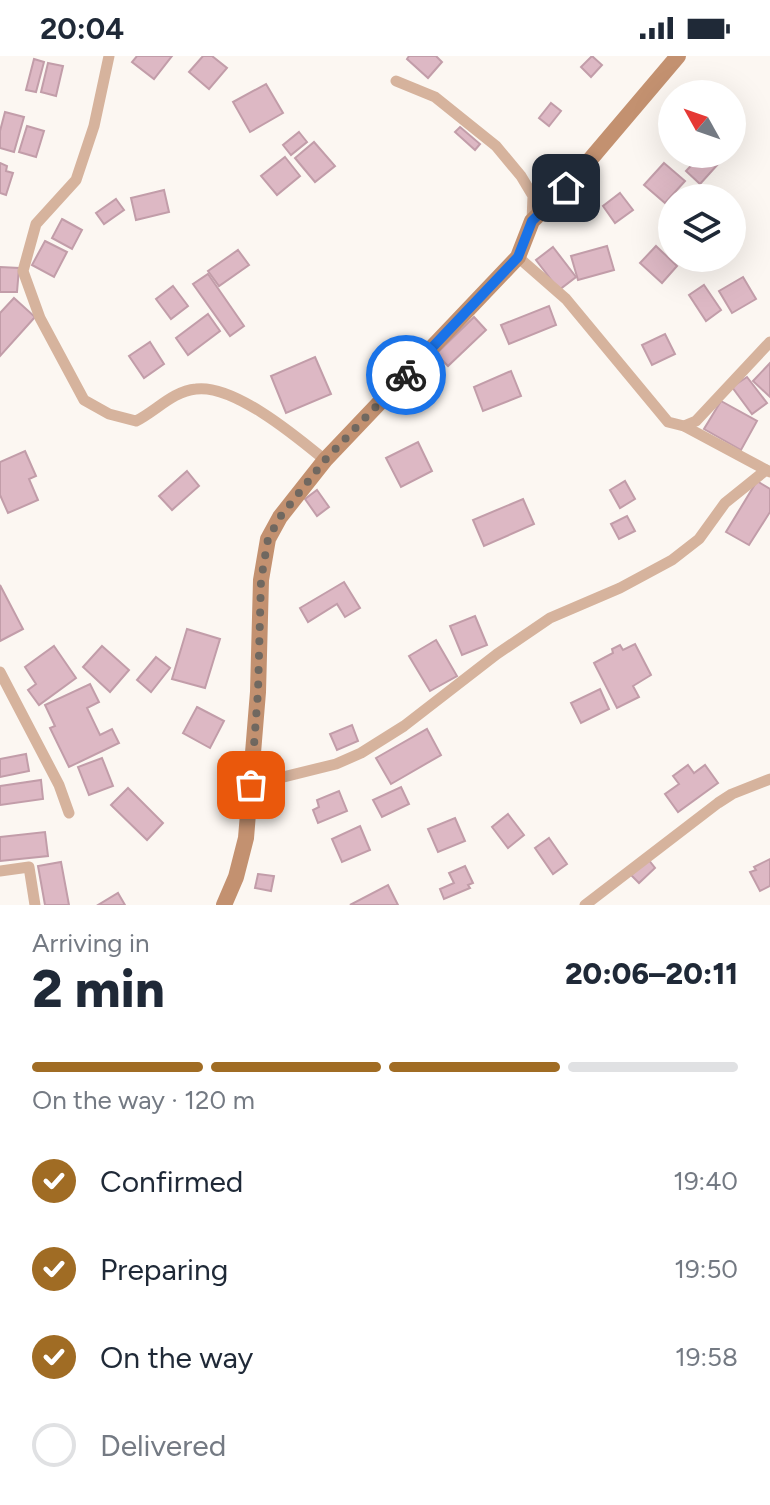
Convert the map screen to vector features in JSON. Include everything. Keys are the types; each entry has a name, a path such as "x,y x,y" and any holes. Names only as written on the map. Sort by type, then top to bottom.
{"main road":[{"path":"224,905 242,859 251,785 258,692 261,580 268,539 280,517 325,460 518,257 532,221 566,188 678,56"}],"street":[{"path":"109,56 94,126 76,180 36,224 23,271 40,318 84,400 109,414 136,421 153,413 175,396 198,388 254,406 325,460"},
{"path":"396,81 435,97 496,146 533,196 532,221"},
{"path":"251,785 336,764 361,753 404,726 497,654 550,618 620,588 672,560 699,539 725,503 768,471 684,426 668,422 566,299 518,257"},
{"path":"684,426 696,421 770,342"},
{"path":"0,672 59,785 69,813"},
{"path":"585,905 725,798 770,779"},
{"path":"0,871 29,867 35,905"}],"building":[{"path":"137,56 172,56 154,79 132,62"},
{"path":"203,56 212,56 227,68 209,89 189,72"},
{"path":"409,56 436,56 442,62 428,78 407,59"},
{"path":"592,56 602,65 591,77 581,67"},
{"path":"34,59 44,62 36,92 26,90"},
{"path":"48,63 63,66 56,96 41,92"},
{"path":"266,84 283,113 250,132 233,102"},
{"path":"551,103 561,111 549,126 539,118"},
{"path":"5,112 24,117 14,152 0,148"},
{"path":"27,126 44,131 36,157 19,152"},
{"path":"460,127 480,144 475,150 455,132"},
{"path":"299,132 307,142 291,155 283,145"},
{"path":"314,142 335,166 315,182 295,158"},
{"path":"285,157 300,176 277,195 261,176"},
{"path":"0,163 7,166 6,171 13,173 6,195 0,193"},
{"path":"659,168 670,168 685,181 682,184 658,184 658,197 644,185"},
{"path":"689,168 714,168 700,184 686,171"},
{"path":"164,190 169,212 136,220 131,198"},
{"path":"620,193 633,210 615,223 603,206"},
{"path":"116,199 124,210 104,224 96,213"},
{"path":"62,219 82,230 72,249 52,238"},
{"path":"45,241 67,252 54,277 32,265"},
{"path":"607,246 614,270 578,280 571,256"},
{"path":"656,246 658,272 672,272 662,283 640,263"},
{"path":"553,247 576,277 559,290 536,260"},
{"path":"238,250 249,265 219,286 208,271"},
{"path":"0,267 19,268 17,292 0,292"},
{"path":"208,274 244,326 230,336 193,284"},
{"path":"743,277 756,299 732,313 719,291"},
{"path":"704,285 721,310 706,321 689,295"},
{"path":"173,286 188,306 171,319 156,299"},
{"path":"14,298 35,317 0,356 0,313"},
{"path":"549,306 556,325 509,344 501,325"},
{"path":"208,314 220,331 188,355 176,338"},
{"path":"474,317 486,330 448,366 436,354"},
{"path":"665,334 675,354 652,365 642,345"},
{"path":"150,342 164,364 144,378 129,356"},
{"path":"315,357 331,394 286,413 271,376"},
{"path":"770,363 770,397 753,381"},
{"path":"511,371 521,396 483,411 474,387"},
{"path":"747,377 767,403 752,414 732,387"},
{"path":"721,401 757,421 741,450 704,429"},
{"path":"418,442 432,471 401,487 386,458"},
{"path":"25,451 36,476 29,479 38,500 8,513 0,495 0,462"},
{"path":"187,471 199,486 172,510 159,496"},
{"path":"625,481 635,499 620,508 610,490"},
{"path":"757,481 770,489 770,512 749,545 726,532"},
{"path":"317,490 329,507 317,516 305,499"},
{"path":"523,499 534,524 484,546 473,520"},
{"path":"627,516 635,531 619,539 611,524"},
{"path":"344,582 360,608 345,617 337,604 308,622 300,608"},
{"path":"0,585 23,629 0,641"},
{"path":"475,616 487,645 462,655 450,626"},
{"path":"187,629 220,639 205,688 172,679"},
{"path":"436,640 457,676 430,691 409,656"},
{"path":"635,644 651,675 633,686 639,697 617,708 594,663 613,653 612,649 620,645 623,650"},
{"path":"54,646 76,678 39,705 28,690 36,684 25,667"},
{"path":"102,646 129,670 110,692 83,667"},
{"path":"156,657 170,668 151,692 137,680"},
{"path":"90,684 99,702 87,708 100,735 112,729 119,743 69,767 50,728 55,726 45,705"},
{"path":"600,689 609,709 581,723 571,703"},
{"path":"197,707 224,721 210,748 183,733"},
{"path":"352,725 358,741 337,750 330,734"},
{"path":"427,729 441,755 391,784 376,758"},
{"path":"26,754 29,771 0,777 0,759"},
{"path":"102,758 113,786 89,795 78,767"},
{"path":"688,765 694,773 705,765 718,783 678,812 665,794 679,784 673,776"},
{"path":"41,780 43,799 0,805 0,786"},
{"path":"401,787 409,804 382,817 373,800"},
{"path":"128,788 163,823 147,840 111,805"},
{"path":"339,791 347,811 318,823 313,810 319,807 317,800"},
{"path":"508,814 524,835 508,848 492,827"},
{"path":"455,818 465,841 438,852 428,829"},
{"path":"360,826 370,850 342,862 332,839"},
{"path":"45,832 48,856 0,861 0,837"},
{"path":"549,838 567,864 553,874 535,848"},
{"path":"648,859 655,868 639,883 631,875"},
{"path":"770,859 770,886 760,891 750,872"},
{"path":"61,862 69,905 45,905 38,866"},
{"path":"465,866 473,883 468,885 470,888 444,899 440,889 454,883 449,873"},
{"path":"258,874 274,876 271,891 255,888"},
{"path":"388,885 398,905 350,905"},
{"path":"118,893 125,905 98,905"}],"way so far":[{"path":"251,785 258,692 261,580 268,539 280,517 325,460 406,375"}],"route":[{"path":"406,375 518,257 532,221 566,188"}]}
